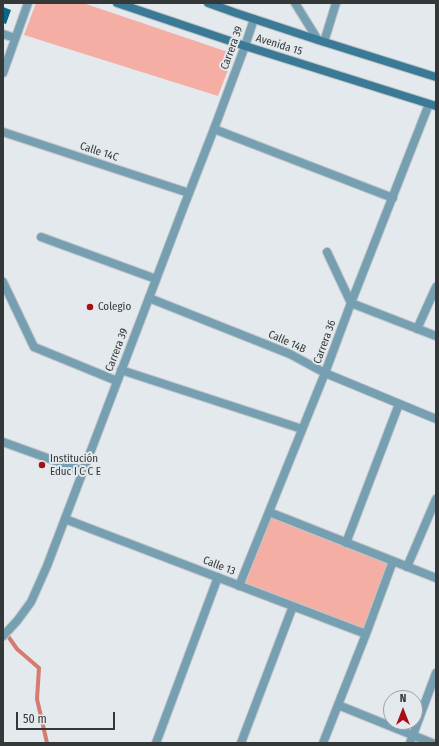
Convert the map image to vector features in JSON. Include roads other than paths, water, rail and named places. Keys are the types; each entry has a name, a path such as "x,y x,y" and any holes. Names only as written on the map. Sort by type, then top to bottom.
{"main road":[{"name":"Avenida 15","path":"117,3 245,46 432,105"},
{"name":"Avenida 15","path":"208,3 321,41 436,77"}],"street":[{"path":"3,73 28,3"},
{"path":"295,3 321,41"},
{"path":"321,41 336,3"},
{"name":"Carrera 39","path":"3,636 17,621 31,602 47,566 214,129 254,19"},
{"path":"3,34 15,38"},
{"name":"Carrera 36","path":"239,586 325,373 392,198 432,105"},
{"path":"214,129 392,198"},
{"name":"Calle 14C","path":"3,132 189,193"},
{"path":"41,237 156,279"},
{"path":"327,252 351,303 436,336"},
{"path":"3,282 34,347 117,381"},
{"path":"417,329 436,287"},
{"name":"Calle 14B","path":"150,298 290,354 325,373 436,419"},
{"path":"121,370 302,429"},
{"path":"346,543 399,404"},
{"path":"3,442 83,471"},
{"path":"407,567 436,499"},
{"path":"269,512 436,578"},
{"name":"Calle 13","path":"65,519 366,634"},
{"path":"323,743 393,562"},
{"path":"156,743 218,578"},
{"path":"241,743 293,606"},
{"path":"412,739 436,673"},
{"path":"338,705 412,739 432,743"}],"waterway":[{"path":"3,629 17,649 39,668 37,699 47,743"}],"place":[{"name":"Colegio","path":"90,307"},
{"name":"Institución Educ I C C E","path":"42,465"}]}
